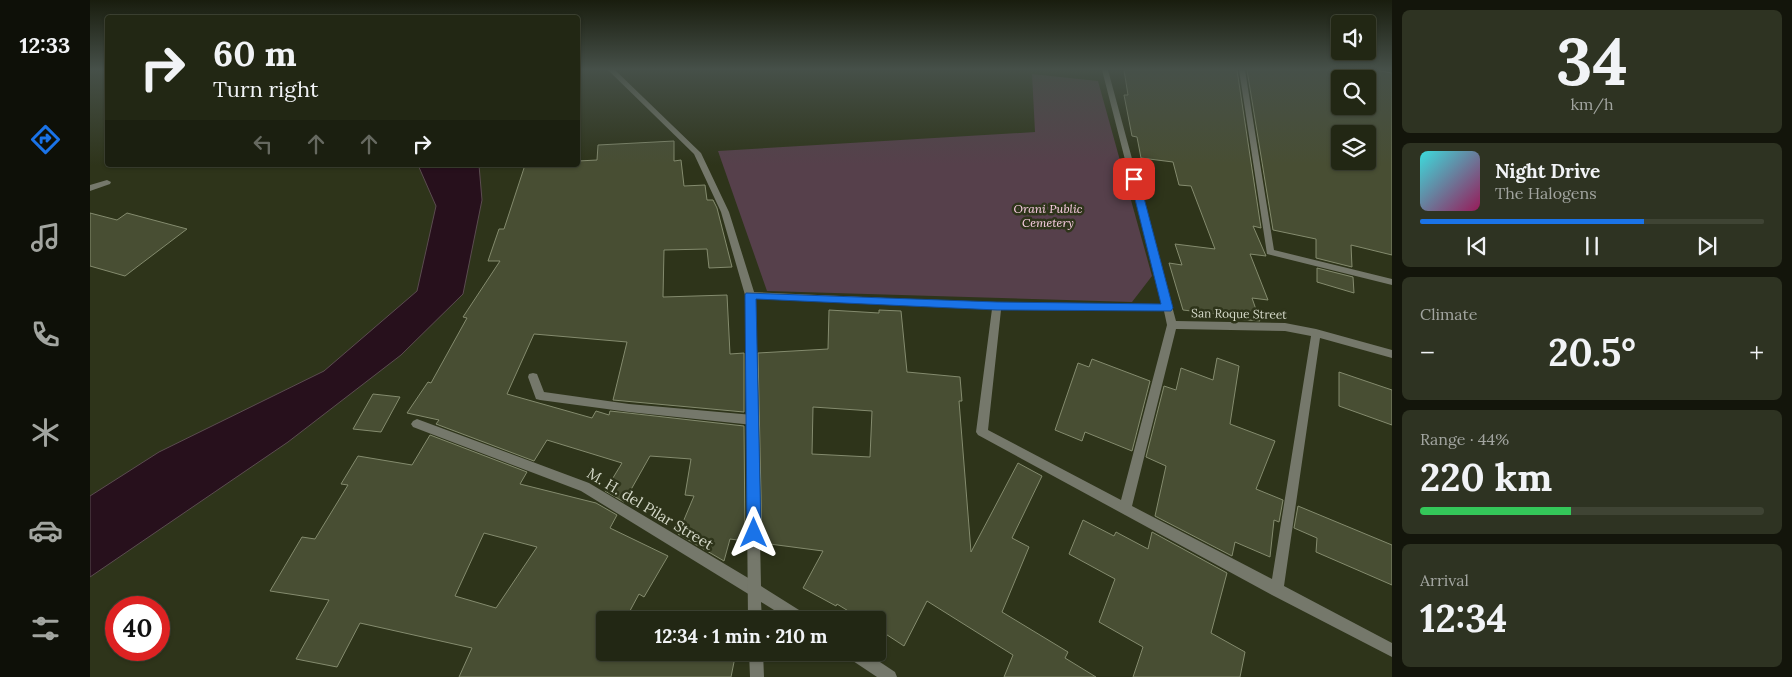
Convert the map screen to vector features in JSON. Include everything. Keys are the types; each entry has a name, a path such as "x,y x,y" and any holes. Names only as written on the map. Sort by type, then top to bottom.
{"street":[{"path":"644,102 697,153 725,212 750,295 755,611"},
{"path":"1113,102 1172,325 1125,509"},
{"path":"1247,102 1270,252 1392,282"},
{"path":"90,188 107,182"},
{"path":"750,295 997,306 1167,308"},
{"path":"997,306 982,432 1392,650"},
{"name":"San Roque Street","path":"1172,325 1285,327 1316,333 1392,354"},
{"path":"1277,590 1316,333"},
{"path":"533,377 540,396 629,408 753,420"},
{"name":"M. H. del Pilar Street","path":"417,424 586,487 788,611"},
{"path":"756,661 757,677"},
{"path":"866,661 890,677"}],"green space":[{"name":"Orani Public Cemetery","path":"1033,102 1104,102 1152,276 1132,302 767,291 718,151 1035,132"}],"shaded area":[{"path":"419,167 479,167 482,200 463,294 401,355 288,442 90,577 90,496 159,452 324,371 417,291 436,206"}],"building":[{"path":"1125,102 1242,102 1261,228 1253,226 1266,256 1250,254 1268,300 1252,298 1260,321 1224,318 1225,315 1183,310 1169,263 1182,265 1175,244 1215,249 1191,186 1179,185 1173,162 1141,158 1137,137 1132,136"},
{"path":"1252,102 1331,102 1331,115 1376,115 1376,102 1392,102 1392,255 1351,245 1352,267 1316,258 1316,239 1273,230"},
{"path":"674,141 674,161 681,160 684,186 705,185 707,200 713,200 717,208 732,267 709,268 707,249 664,250 663,297 727,295 730,354 744,353 744,412 613,400 627,342 534,334 507,394 592,418 596,411 609,415 610,411 744,426 745,541 730,539 724,561 678,534 694,496 685,495 691,459 650,456 624,502 605,491 622,463 547,440 534,461 436,424 439,420 407,413 428,382 431,383 467,318 463,317 500,261 488,261 499,229 504,229 524,167 580,167 580,161 597,160 598,145"},
{"path":"90,213 117,220 127,213 187,229 125,276 90,266"},
{"path":"1317,268 1353,277 1354,293 1317,282"},
{"path":"829,310 879,313 879,310 901,311 907,372 960,377 962,401 959,401 971,552 1018,463 1042,476 1012,538 1029,547 1002,612 1068,652 1065,658 1096,677 1004,677 1013,655 927,601 904,646 886,634 886,611 848,611 803,588 823,551 762,543 758,353 828,349","holes":["813,407 872,411 870,457 812,454"]},
{"path":"1217,358 1239,366 1230,424 1275,441 1256,489 1283,500 1279,522 1274,520 1270,557 1235,542 1232,556 1155,516 1166,466 1146,457 1164,386 1176,390 1181,368 1213,380"},
{"path":"1092,359 1150,381 1132,451 1085,432 1082,441 1055,430 1078,363 1089,367"},
{"path":"1339,372 1392,390 1392,425 1339,406"},
{"path":"373,394 400,397 381,432 353,429"},
{"path":"430,435 527,472 520,484 596,503 617,515 610,528 668,556 644,597 639,594 630,611 596,611 596,661 734,661 731,677 459,677 472,648 360,623 337,667 296,659 329,600 270,591 302,537 315,539 348,485 341,484 358,456 412,465","holes":["484,533 537,547 496,608 455,596"]},
{"path":"1298,506 1392,545 1392,585 1316,552 1317,538 1294,528"},
{"path":"1083,520 1114,536 1116,532 1148,549 1152,532 1227,573 1211,633 1245,652 1240,677 1133,677 1143,647 1099,622 1115,579 1069,554"}],"route":[{"path":"754,533 750,295 997,306 1167,308 1134,179"}]}
